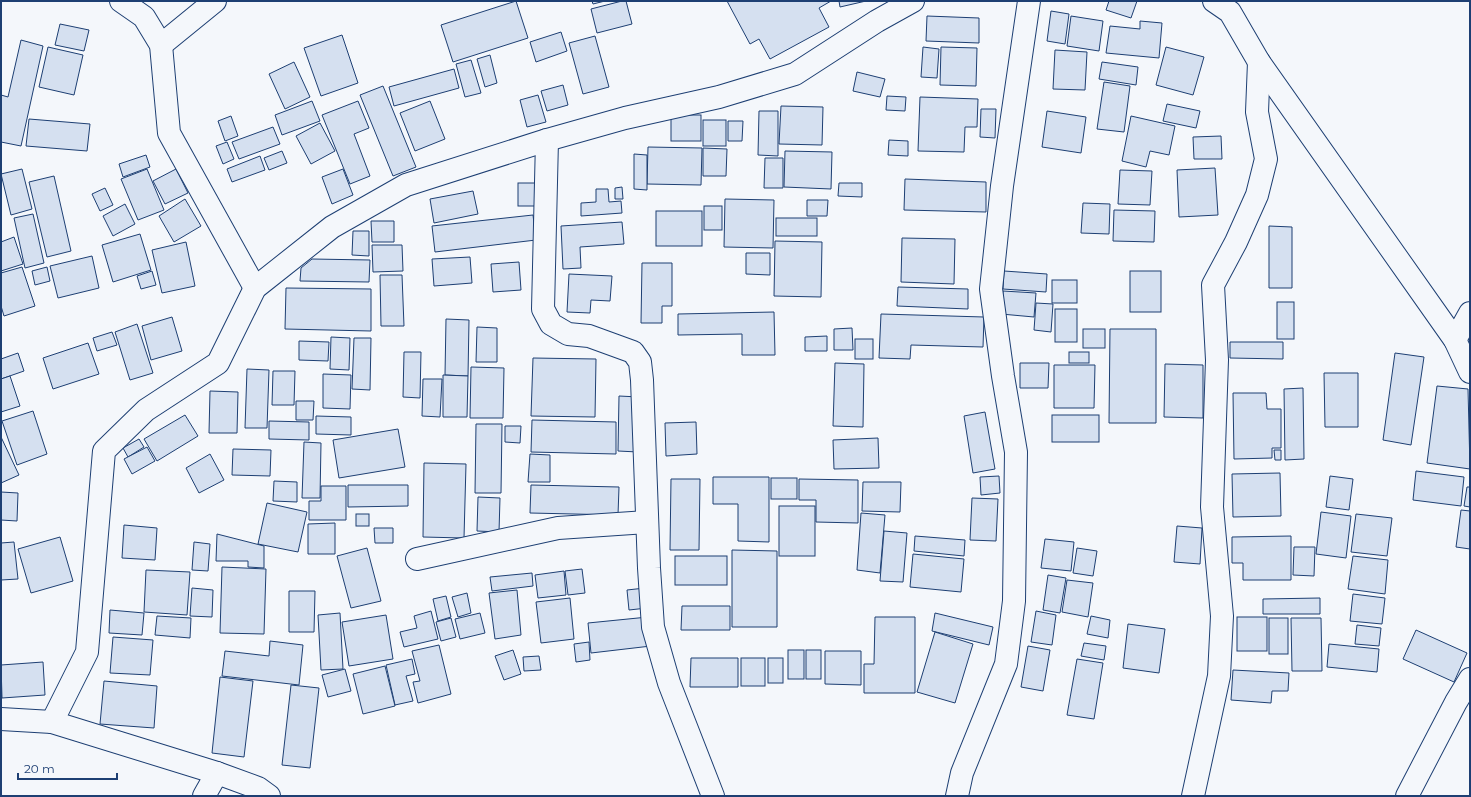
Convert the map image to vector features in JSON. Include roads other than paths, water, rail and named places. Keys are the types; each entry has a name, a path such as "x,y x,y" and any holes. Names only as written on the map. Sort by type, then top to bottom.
{"street":[{"path":"121,1 144,17 161,45 169,133 255,288"},
{"path":"161,45 215,1"},
{"path":"52,722 87,652 104,451 146,410 218,363 255,288 332,227 406,185 547,140 625,118 719,97 795,74 877,21 912,1"},
{"path":"957,796 962,773 1006,664 1014,602 1016,452 1003,376 991,289 1002,186 1029,1"},
{"path":"1214,1 1230,12 1259,62 1455,340 1470,372"},
{"path":"1193,796 1219,676 1222,616 1212,508 1217,360 1213,285 1236,242 1257,196 1266,159 1257,112 1259,62"},
{"path":"547,140 543,309 551,324 568,334 589,336 633,352 640,362 653,627 669,683 713,796"},
{"path":"1455,340 1470,313"},
{"path":"417,559 558,528 647,522"},
{"path":"1407,796 1456,702 1470,679"},
{"path":"1,719 52,722 217,773 258,788 270,796"},
{"path":"204,796 217,773"}]}
